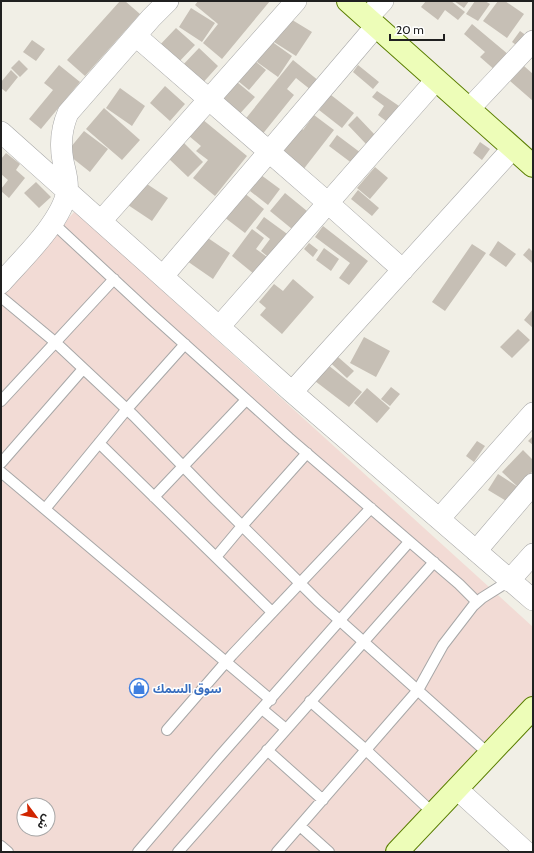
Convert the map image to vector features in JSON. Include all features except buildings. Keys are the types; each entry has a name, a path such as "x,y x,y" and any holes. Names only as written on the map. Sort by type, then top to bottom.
{"street":[{"path":"1,283 53,223 62,207 67,190 62,140 65,120 68,112 168,1"},
{"path":"101,221 296,1"},
{"path":"348,1 533,166"},
{"path":"163,276 269,152 371,22 383,1"},
{"path":"136,36 403,270"},
{"path":"469,109 533,41"},
{"path":"219,327 436,80"},
{"path":"1,132 292,392 509,581 533,600"},
{"path":"292,392 512,148"},
{"path":"439,519 533,413"},
{"path":"476,551 533,484"},
{"path":"509,581 533,554"},
{"path":"397,852 533,708"},
{"path":"457,789 526,852"}],"lane":[{"path":"53,223 246,400 434,562 477,602"},
{"path":"1,401 114,279"},
{"path":"1,297 55,342 127,409 242,526 340,621 490,754"},
{"path":"45,509 127,409 185,344"},
{"path":"1,463 84,369"},
{"path":"154,496 246,400"},
{"path":"100,443 272,612"},
{"path":"216,557 306,453"},
{"path":"1,472 271,700"},
{"path":"167,730 226,662 371,508"},
{"path":"138,852 409,542"},
{"path":"178,852 434,562"},
{"path":"277,852 418,690 443,645 477,602 509,581"},
{"path":"310,702 366,750 433,813"},
{"path":"262,709 286,729"},
{"path":"267,750 323,800"},
{"path":"300,826 329,852"},
{"path":"1,846 8,852"}],"shaded area":[{"path":"75,211 533,627 533,704 396,852 1,852 1,293"}],"place":[{"name":"سوق السمك","path":"139,688"}]}
